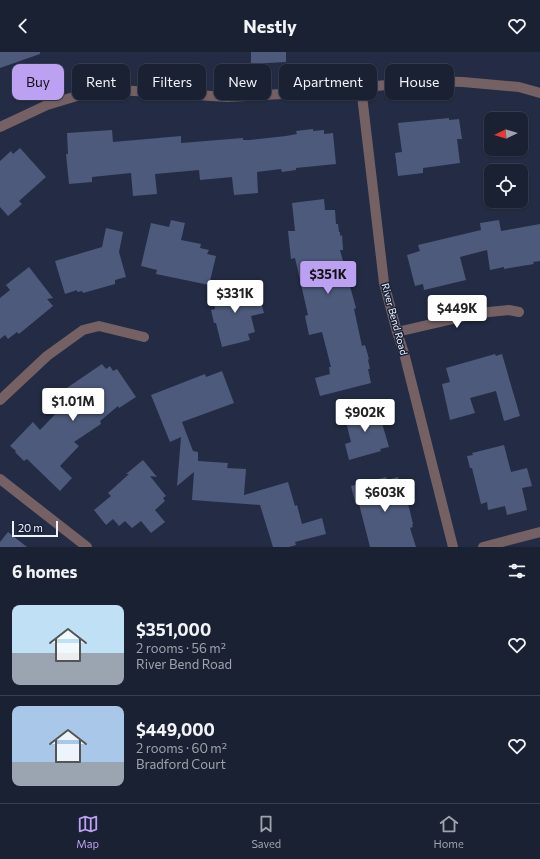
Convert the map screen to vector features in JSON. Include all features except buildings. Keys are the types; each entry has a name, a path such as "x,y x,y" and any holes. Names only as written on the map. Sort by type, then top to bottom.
{"street":[{"path":"377,86 430,81 463,82 519,87 540,93"},
{"path":"0,127 47,105 77,96 119,90 227,97 279,93"},
{"name":"River Bend Road","path":"363,100 384,283 404,353 454,547"},
{"path":"397,332 479,313 509,310 519,312"},
{"path":"0,400 48,356 83,330 100,326 144,337"},
{"path":"0,479 87,547"},
{"path":"483,547 540,532"}]}
